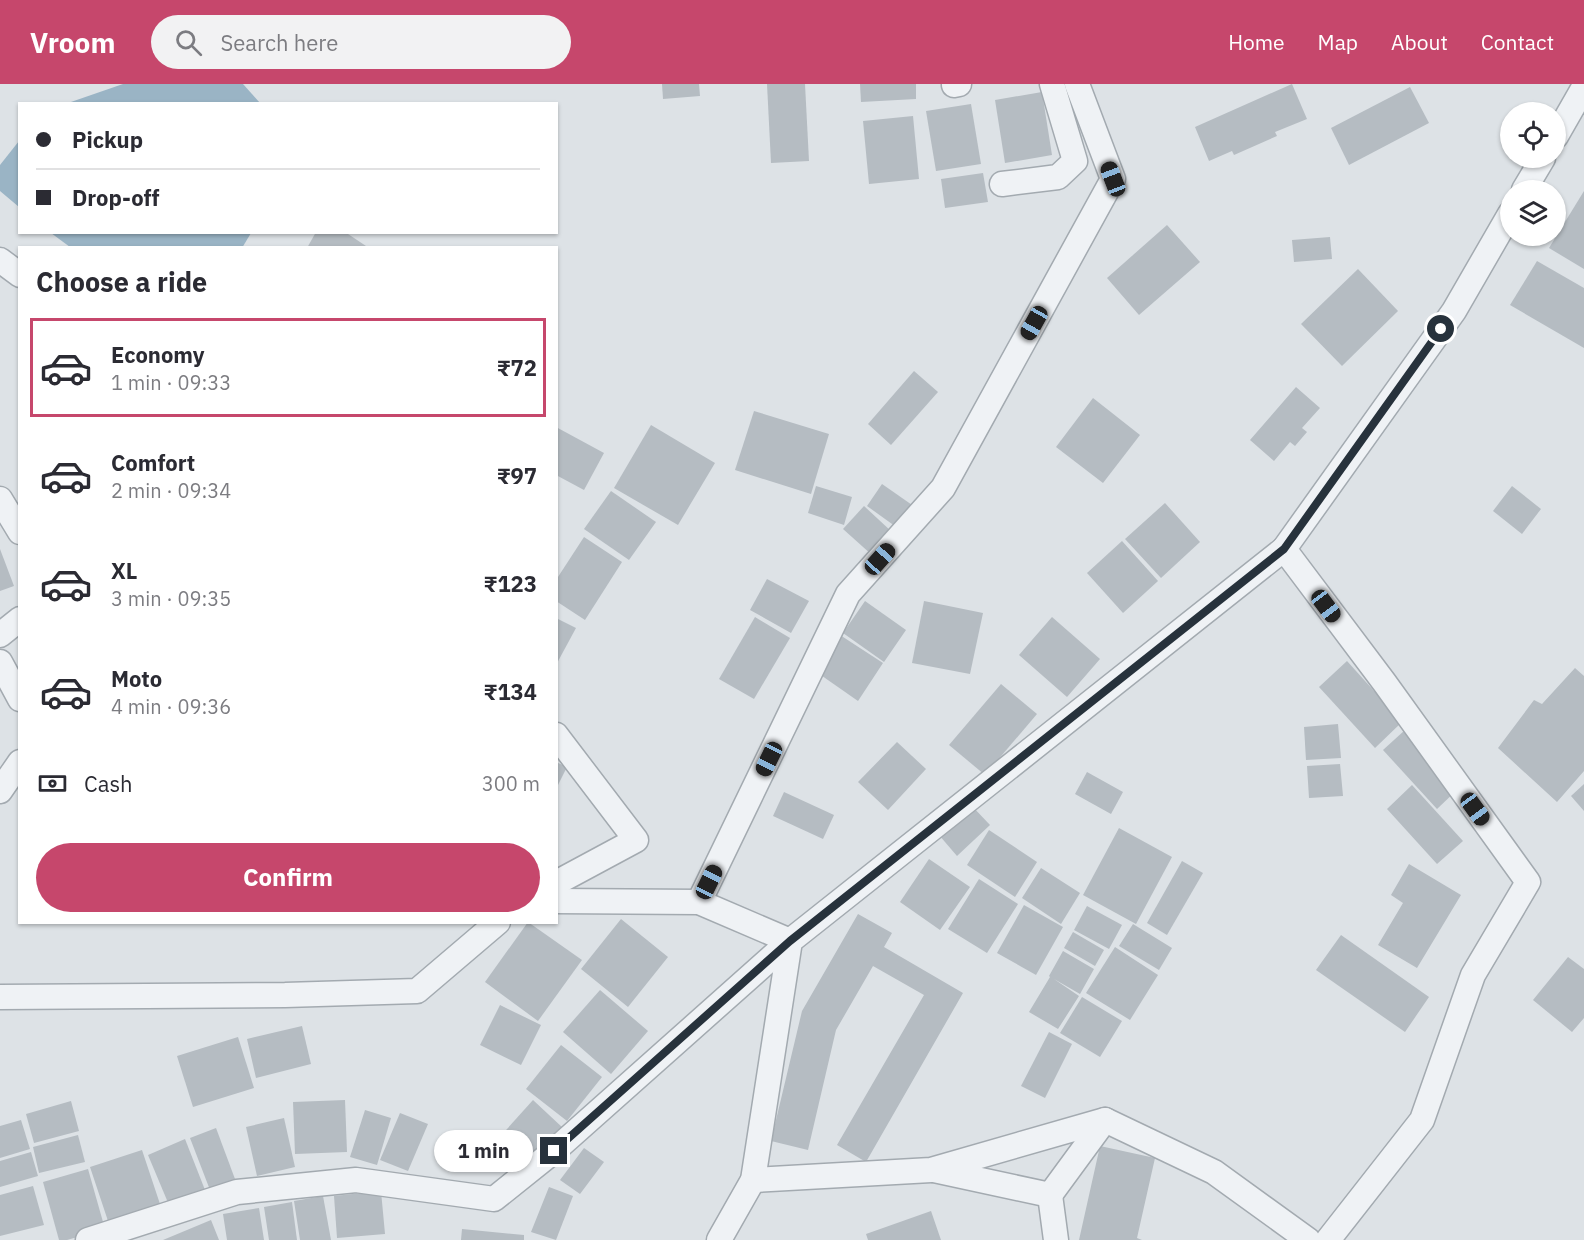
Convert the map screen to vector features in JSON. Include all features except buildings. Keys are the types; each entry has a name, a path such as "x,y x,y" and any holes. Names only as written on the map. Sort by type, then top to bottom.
{"street":[{"path":"954,85 959,84"},
{"path":"1002,184 1058,177 1075,161 1052,84"},
{"path":"699,902 848,594 943,488 1113,179 1077,84"},
{"path":"1566,118 1584,87"},
{"path":"88,1240 237,1192 356,1179 494,1199 554,1151 790,941 1284,549 1454,311 1500,231"},
{"path":"0,260 18,274"},
{"path":"0,500 18,529"},
{"path":"1284,549 1384,682 1528,882 1473,975 1422,1120 1328,1240"},
{"path":"0,635 18,621"},
{"path":"0,662 18,695"},
{"path":"558,738 636,840 558,882"},
{"path":"0,792 18,765"},
{"path":"558,901 699,902 790,941"},
{"path":"0,998 417,991 496,924"},
{"path":"719,1240 753,1180 790,941"},
{"path":"753,1180 931,1170 1105,1120 1214,1172 1308,1240"},
{"path":"1056,1240 1050,1195 1105,1120"},
{"path":"931,1170 1050,1195"}],"water":[{"path":"123,84 243,84 259,102 71,102"},
{"path":"18,142 18,206 0,191 0,165"},
{"path":"52,234 250,234 243,246 69,246"}],"route":[{"path":"554,1151 790,941 1284,549 1441,329"}]}
